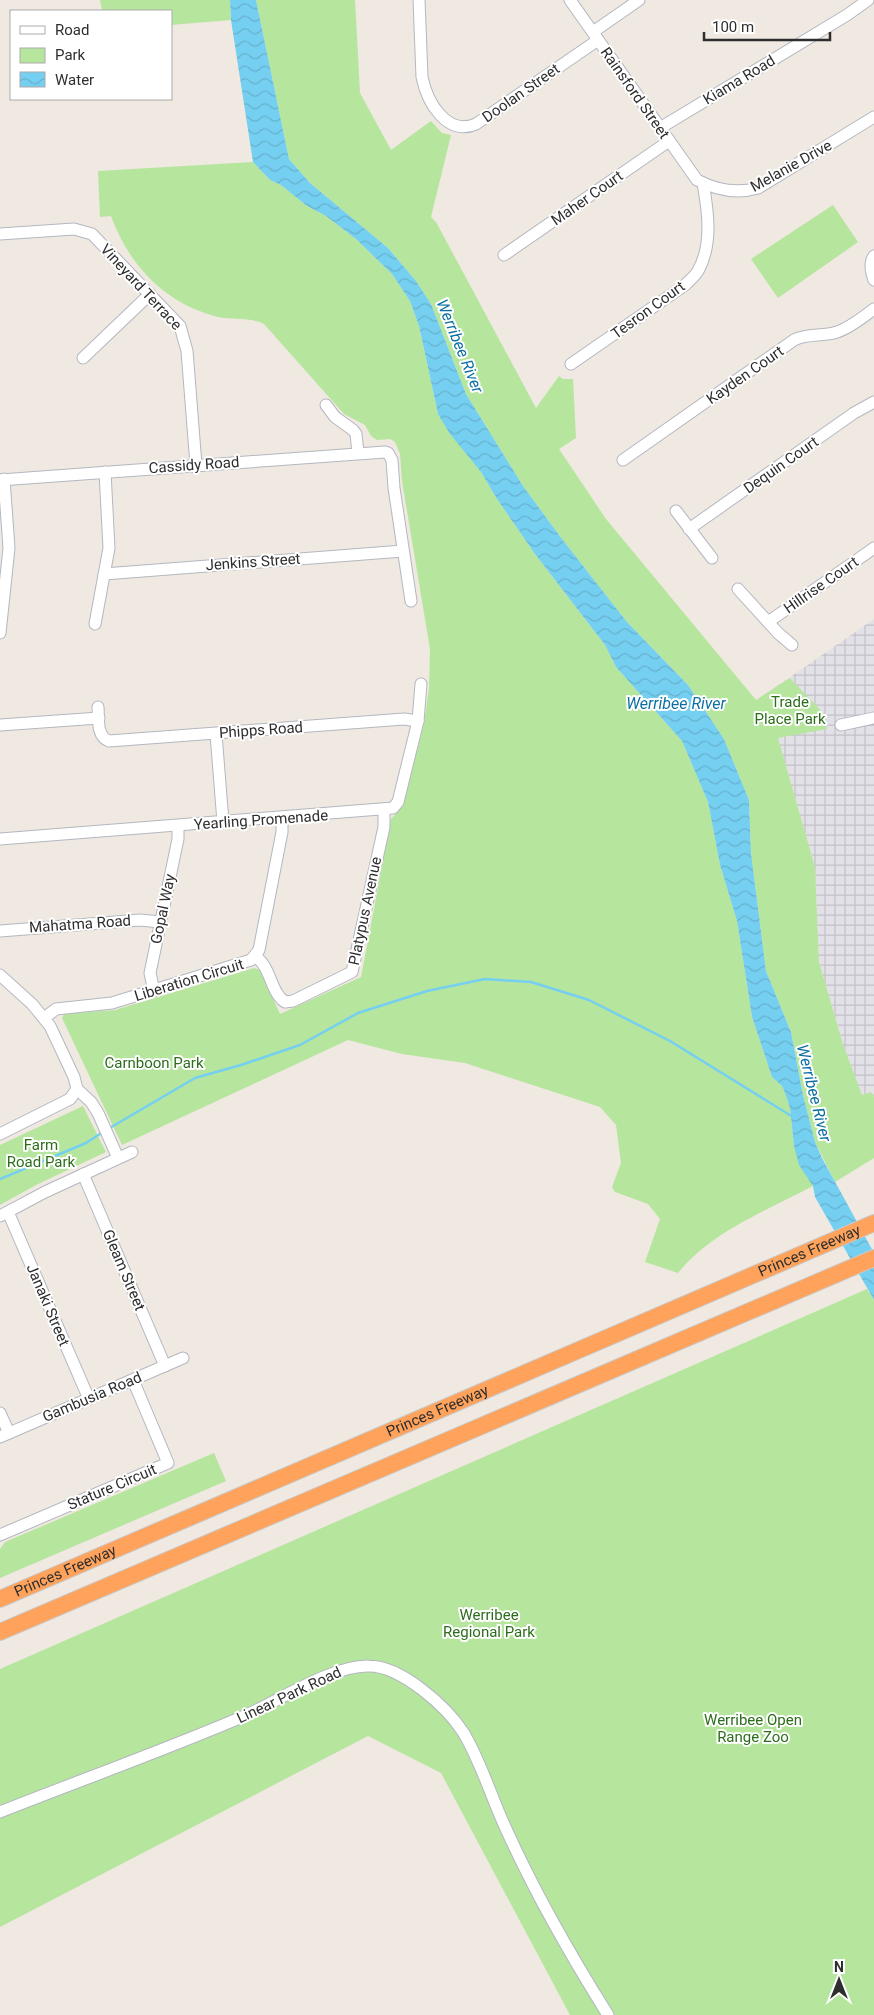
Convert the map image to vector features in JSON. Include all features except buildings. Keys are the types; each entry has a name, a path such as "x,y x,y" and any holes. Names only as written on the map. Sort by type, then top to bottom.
{"highway":[{"name":"Princes Freeway","path":"0,1599 874,1222"},
{"name":"Princes Freeway","path":"0,1632 874,1258"}],"street":[{"name":"Doolan Street","path":"419,0 424,86 442,117 456,126 466,128 476,124 596,36 639,0"},
{"name":"Rainsford Street","path":"570,0 697,180 703,183"},
{"name":"Kiama Road","path":"660,128 847,15 868,0"},
{"name":"Melanie Drive","path":"703,183 735,192 746,192 758,188 874,118"},
{"name":"Maher Court","path":"504,255 669,141"},
{"name":"Tesron Court","path":"571,364 685,285 698,271 706,249 708,226 703,183"},
{"name":"Vineyard Terrace","path":"0,234 64,229 84,230 92,234 180,326 185,336 196,465"},
{"path":"874,256 871,260 871,272 874,280"},
{"path":"84,358 150,294"},
{"name":"Kayden Court","path":"623,460 794,340 808,335 837,332 874,309"},
{"path":"326,405 335,417 356,434 358,453"},
{"name":"Dequin Court","path":"690,529 854,413 872,407"},
{"name":"Cassidy Road","path":"2,480 381,451 388,453 392,460 403,551"},
{"path":"95,624 109,548 104,472"},
{"path":"0,632 9,534 2,480"},
{"path":"676,511 712,558"},
{"name":"Hillrise Court","path":"768,622 874,548"},
{"path":"403,551 411,601"},
{"name":"Jenkins Street","path":"104,574 403,551"},
{"name":"Hillrise Court","path":"738,589 792,645"},
{"path":"384,810 393,808 398,802 418,721 421,684"},
{"name":"Phipps Road","path":"0,726 98,713 101,735 104,739 115,740 404,719 418,721"},
{"path":"841,725 874,718"},
{"path":"216,734 223,822"},
{"name":"Yearling Promenade","path":"0,839 384,810"},
{"name":"Platypus Avenue","path":"255,956 266,966 280,997 285,1002 293,1001 352,972 384,826 384,810"},
{"name":"Liberation Circuit","path":"44,1018 62,1007 112,1003 245,963 255,956 259,950 282,832 282,818"},
{"name":"Gopal Way","path":"154,991 150,973 178,839 178,826"},
{"name":"Mahatma Road","path":"0,931 140,920 160,922"},
{"path":"0,975 32,1004 50,1026 74,1077 77,1089 91,1102 118,1158"},
{"path":"0,1134 70,1099 77,1089"},
{"path":"4,1214 45,1192 132,1152"},
{"name":"Gleam Street","path":"83,1174 165,1366"},
{"name":"Janaki Street","path":"4,1214 89,1399"},
{"name":"Gambusia Road","path":"4,1435 183,1358"},
{"name":"Stature Circuit","path":"0,1535 168,1463 133,1380"},
{"path":"0,1413 4,1435"},
{"name":"Linear Park Road","path":"0,1812 244,1716 337,1672 360,1666 378,1666 387,1669 405,1678 421,1690 450,1716 462,1731 507,1833 534,1887 584,1978 608,2015"}],"shaded area":[{"path":"874,619 874,1097 871,1092 862,1095 843,1044 819,962 815,867 776,732 757,700"}],"green space":[{"path":"100,0 230,0 231,20 172,25 172,10 102,10"},
{"name":"Trade Place Park","path":"256,0 355,0 360,93 391,150 431,121 442,133 451,135 431,217 436,222 536,408 559,376 563,379 573,379 576,438 559,449 606,519 756,700 790,678 824,714 827,729 778,738 815,867 819,962 843,1044 862,1095 871,1092 874,1097 874,1158 835,1182 815,1142 803,1095 791,1032 766,971 751,853 749,800 724,739 688,685 627,622 523,486 466,394 431,304 416,281 388,248 310,183 289,159"},
{"name":"Carnboon Park","path":"253,162 270,180 281,185 307,206 326,216 356,239 392,274 410,301 419,326 438,414 481,472 535,554 605,645 616,667 682,741 708,802 720,865 737,921 752,1017 772,1077 782,1086 785,1093 790,1108 794,1146 813,1186 759,1213 723,1234 692,1258 678,1273 645,1262 660,1219 648,1204 615,1192 612,1187 621,1163 616,1125 600,1107 465,1063 402,1054 348,1040 122,1145 62,1018 64,1014 115,1010 254,968 260,970 280,1014 361,977 391,819 402,807 424,724 429,688 430,649 402,481 400,454 395,442 390,439 377,440 371,436 365,425 344,414 264,324 253,320 218,317 199,311 166,293 139,267 128,251 111,216 100,217 98,171"},
{"path":"833,205 858,242 778,298 751,259"},
{"name":"Farm Road Park","path":"83,1106 106,1152 36,1185 0,1205 0,1145"},
{"name":"Werribee Regional Park","path":"867,1289 874,1300 874,2015 570,2015 441,1773 368,1736 0,1927 0,1669"},
{"path":"214,1453 226,1481 0,1578 0,1549 5,1542"}],"water":[{"name":"Werribee River","path":"230,0 256,0 289,159 310,183 388,248 416,281 431,304 466,394 523,486 627,622 688,685 724,739 749,800 751,853 766,971 791,1032 803,1095 815,1142 874,1253 874,1300 815,1197 813,1186 799,1165 794,1146 790,1108 782,1086 772,1077 752,1017 737,921 720,865 708,802 682,741 616,667 605,645 535,554 481,472 450,434 438,414 419,326 410,301 392,274 356,239 326,216 307,206 281,185 270,180 253,162 231,20"}],"waterway":[{"path":"108,1129 195,1078 300,1045 358,1013 427,991 485,979 531,982 589,1000 670,1041 793,1117"},
{"path":"0,1179 86,1143 103,1132"}],"park label":[{"name":"Werribee Open Range Zoo","path":"753,1728"}]}
